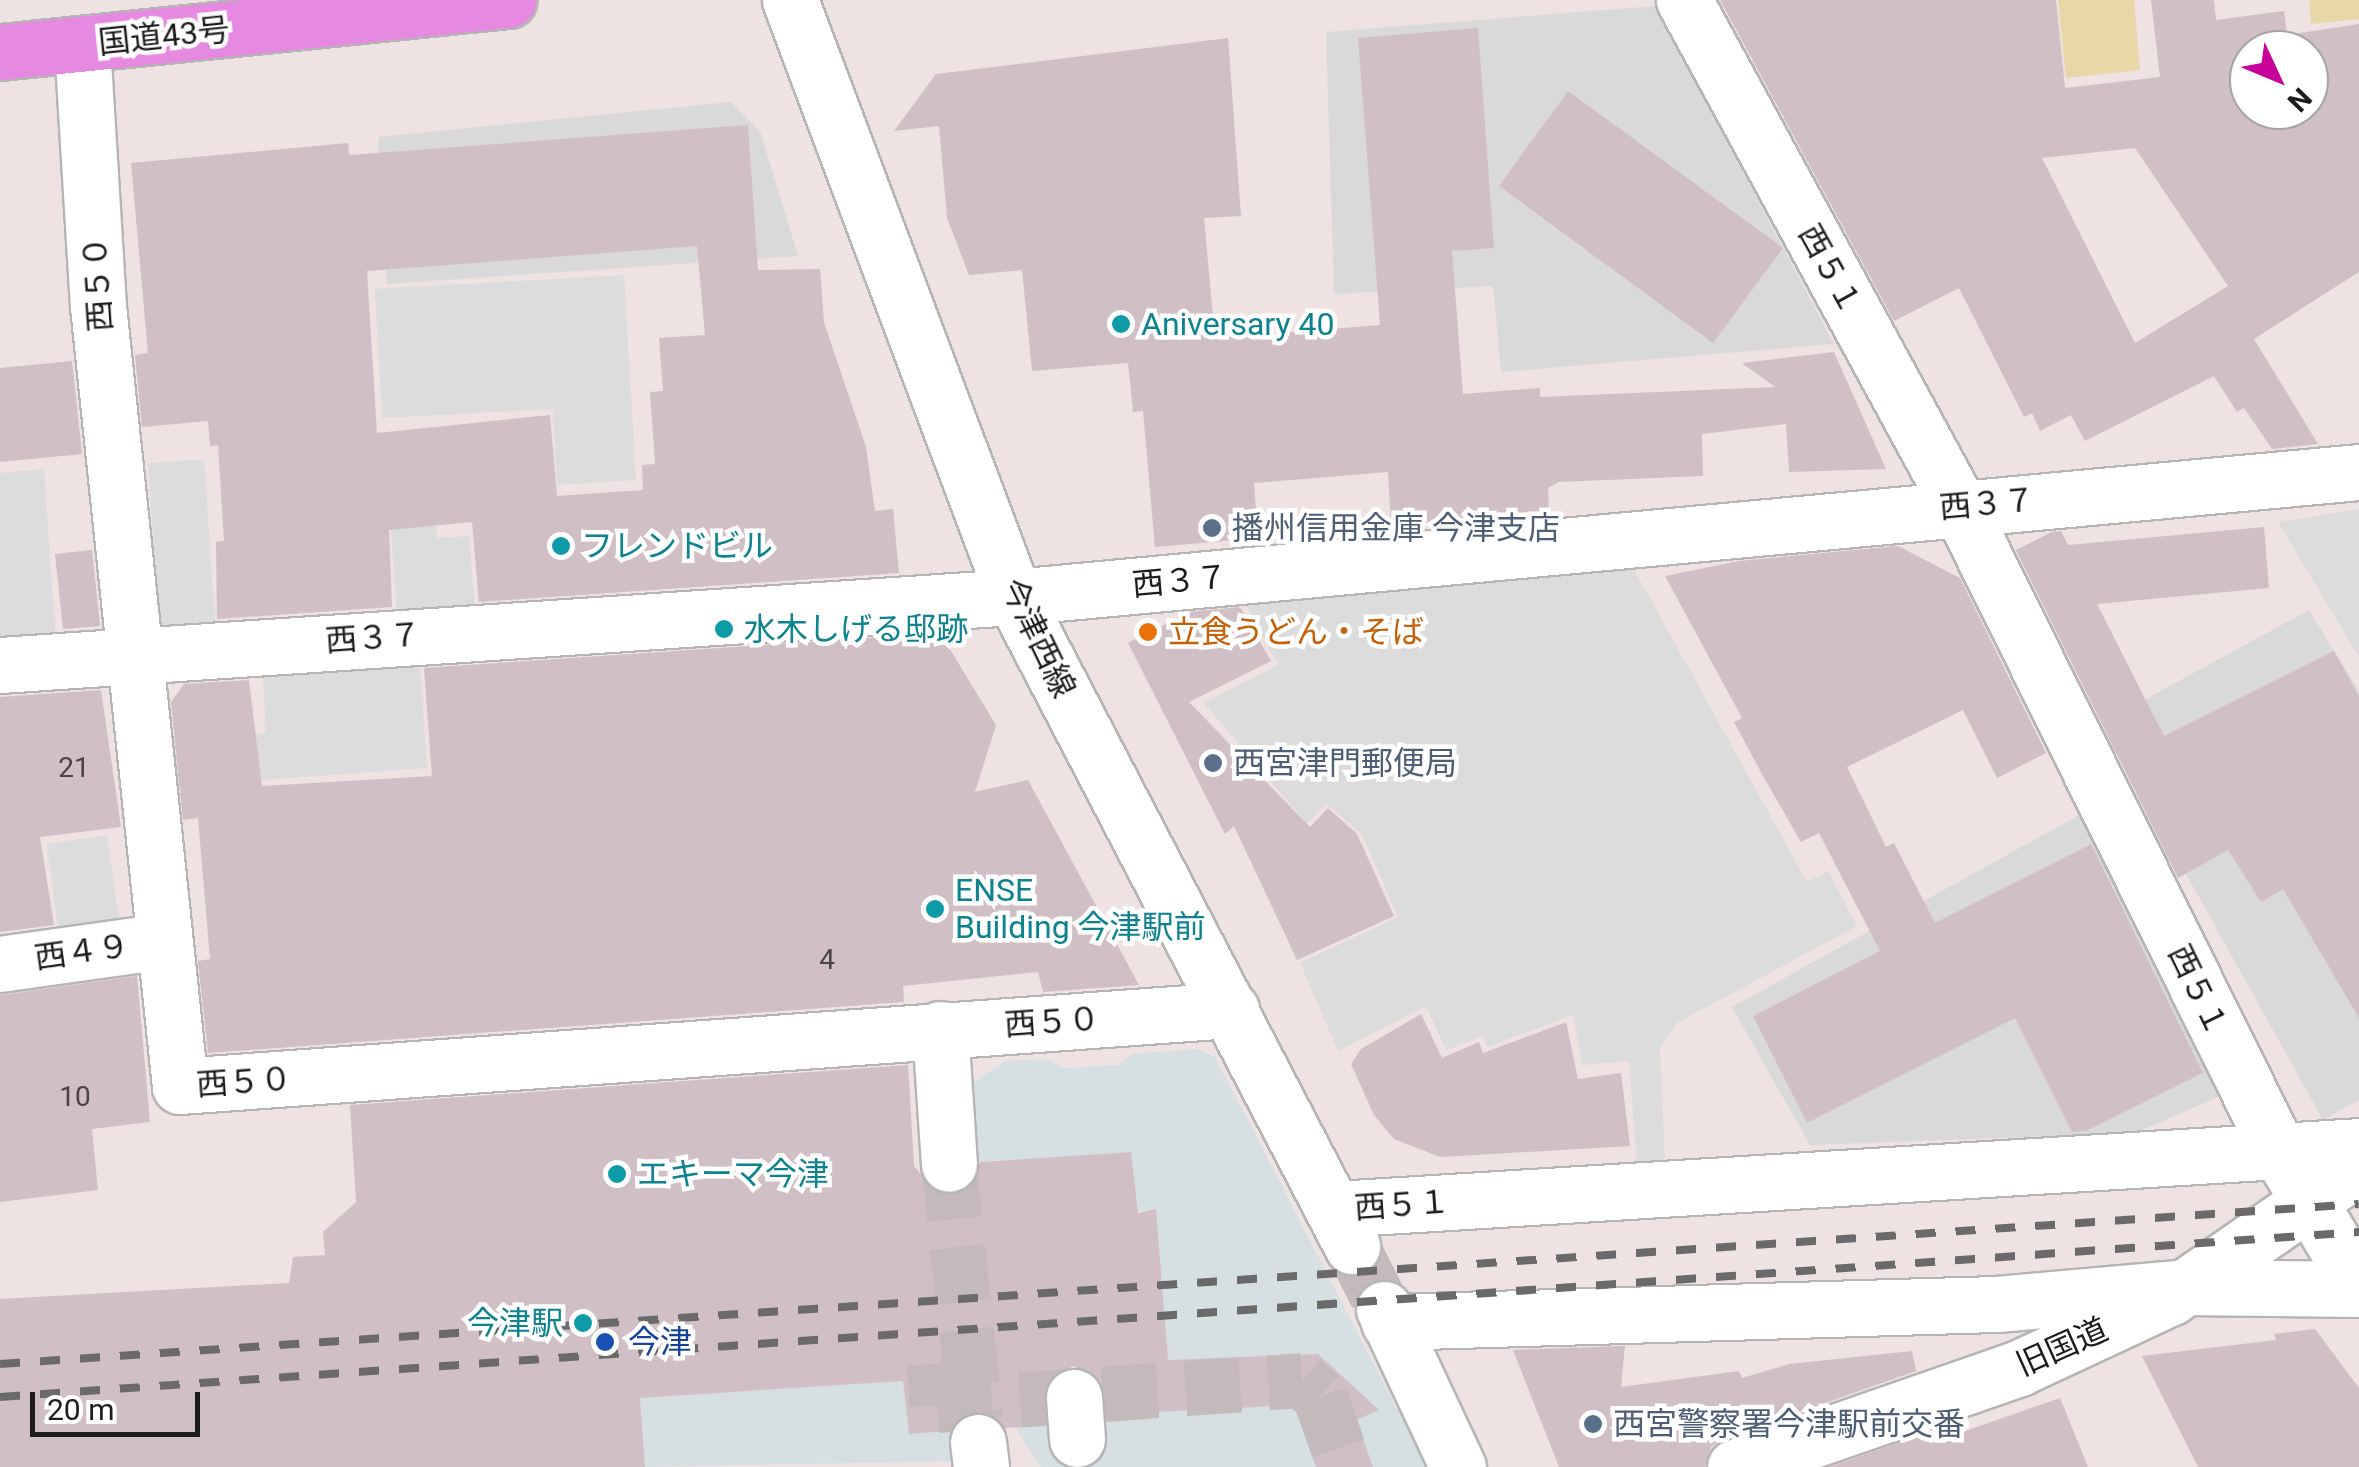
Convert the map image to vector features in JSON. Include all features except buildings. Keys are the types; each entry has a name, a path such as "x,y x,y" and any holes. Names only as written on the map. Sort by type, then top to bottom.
{"highway":[{"name":"国道43号","path":"0,52 508,0"}],"street":[{"name":"今津西線","path":"790,0 1014,597 1344,1228"},
{"name":"西５１","path":"1344,1228 2276,1146 1959,506 1684,0"},
{"name":"西５０","path":"82,45 98,306 180,1086 1232,1010"},
{"name":"西３７","path":"0,665 1014,597 1959,506 2359,472"},
{"name":"西４９","path":"0,964 163,941"},
{"path":"940,1029 950,1164"},
{"path":"2276,1146 2359,1146"},
{"path":"1458,1467 1387,1316 1997,1304 2186,1287 2359,1287 2311,1198 2276,1146"},
{"name":"旧国道","path":"1735,1467 2019,1368 2186,1287 2359,1168"}],"shaded area":[{"path":"2058,0 2134,0 2140,70 2066,78"},
{"path":"2309,0 2359,0 2359,19 2311,24"},
{"path":"1655,6 1834,344 1501,372 1493,286 1334,294 1326,32"},
{"path":"731,102 760,131 798,256 387,284 378,137"},
{"path":"624,275 636,480 557,485 553,409 382,418 375,289"},
{"path":"204,459 216,636 160,640 148,463"},
{"path":"44,469 56,644 0,649 0,473"},
{"path":"431,472 437,538 469,536 475,608 397,614 387,475"},
{"path":"2359,509 2359,657 2278,522"},
{"path":"1631,564 1807,882 1828,871 1857,926 1677,1023 1660,1049 1665,1163 1637,1165 1629,1061 1582,1065 1573,1015 1487,1047 1483,1036 1446,1050 1426,1006 1338,1051 1300,963 1398,917 1362,834 1326,804 1307,824 1204,703 1278,665 1243,599"},
{"path":"2309,610 2359,691 2359,1100 2323,1120 2102,723"},
{"path":"420,665 427,768 177,786 174,740 266,733 263,676"},
{"path":"2081,814 2222,1095 2135,1133 1810,1145 1732,1007"},
{"path":"107,835 120,928 59,937 47,844"},
{"path":"1198,1049 1215,1057 1427,1467 1041,1467 1015,1427 1149,1419 1155,1412 1167,1347 1156,1210 1128,1212 1136,1198 1131,1152 970,1162 969,1085 1005,1061 1049,1059 1062,1068 1119,1065 1132,1054"},
{"path":"903,1381 909,1433 958,1431 960,1461 645,1467 640,1398"}],"tunnel":[{"path":"949,1164 976,1419"},
{"path":"1352,1246 1384,1309"},
{"path":"934,1363 937,1405 1302,1380 1320,1396 1345,1467"}],"railway":[{"path":"0,1364 2359,1204"},
{"path":"0,1397 2359,1232"}],"place":[{"name":"Aniversary 40","path":"1121,324"},
{"name":"播州信用金庫 今津支店","path":"1212,528"},
{"name":"フレンドビル","path":"561,546"},
{"name":"水木しげる邸跡","path":"724,629"},
{"name":"立食うどん・そば","path":"1148,632"},
{"name":"西宮津門郵便局","path":"1213,763"},
{"name":"ENSE Building 今津駅前","path":"935,909"},
{"name":"エキーマ今津","path":"617,1174"},
{"name":"今津駅","path":"583,1323"},
{"name":"今津","path":"605,1342"},
{"name":"西宮警察署今津駅前交番","path":"1593,1424"}]}
